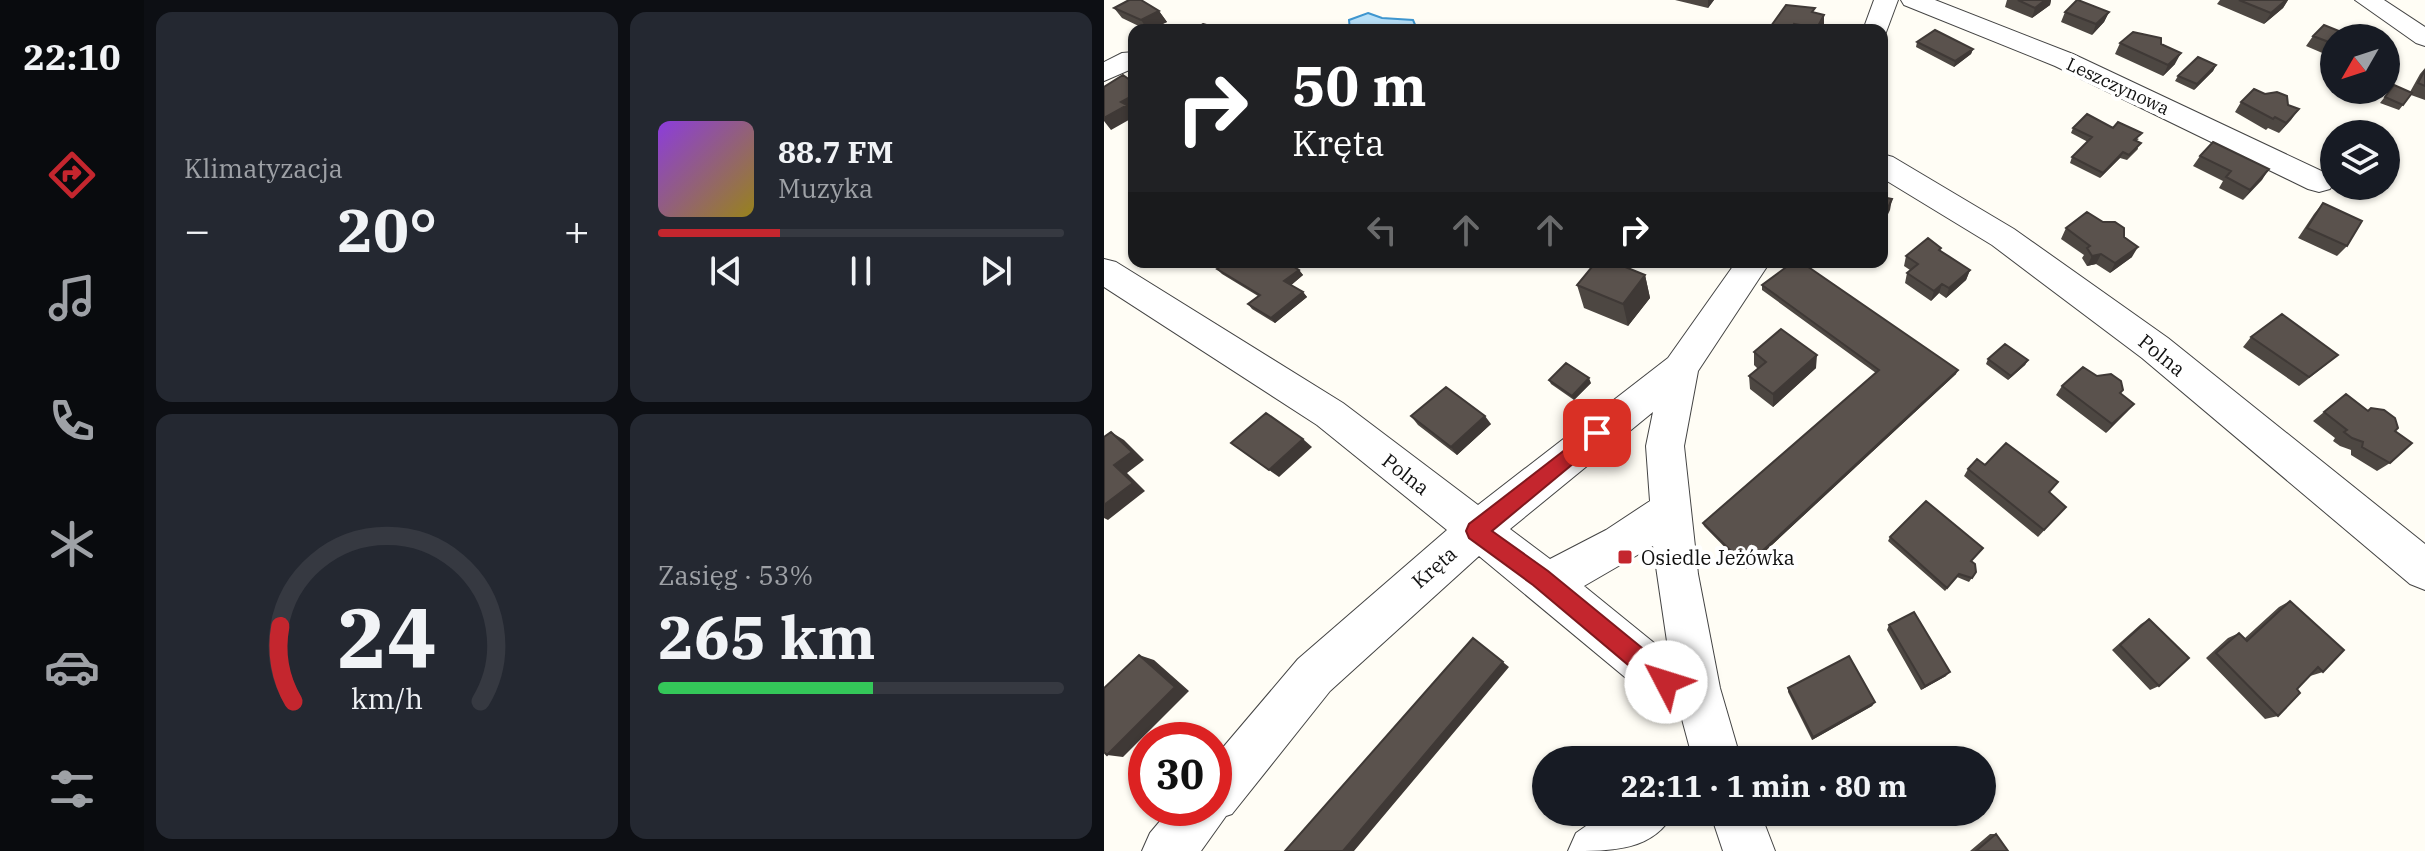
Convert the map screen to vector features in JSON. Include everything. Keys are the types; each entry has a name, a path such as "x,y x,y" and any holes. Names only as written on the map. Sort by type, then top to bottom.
{"street":[{"path":"1878,24 1886,0"},
{"name":"Leszczynowa","path":"1913,0 2064,60 2319,182"},
{"path":"2367,0 2425,38"},
{"path":"1104,73 1128,61"},
{"name":"Polna","path":"1888,168 2003,237 2082,293 2155,348 2425,570"},
{"path":"1713,746 1697,688 1677,574 1665,446 1681,368 1750,268"},
{"name":"Polna","path":"1104,271 1330,414 1476,531 1547,583 1666,682 1697,688"},
{"name":"Kręta","path":"1232,774 1314,675 1476,531 1681,368"},
{"path":"1547,583 1621,544 1671,510"},
{"path":"1168,851 1189,826"},
{"path":"1594,851 1629,826"},
{"path":"1740,826 1749,851"}],"water":[{"path":"1368,13 1382,18 1413,20 1415,24 1349,24 1349,20"}],"building":[{"path":"1129,0 1141,0 1159,11 1141,20 1114,8"},
{"path":"2018,0 2045,0 2035,8"},
{"path":"2077,0 2109,12 2096,24 2065,12"},
{"path":"2239,0 2286,0 2271,13"},
{"path":"1786,5 1815,8 1812,12 1824,15 1819,24 1772,24"},
{"path":"1935,30 1973,49 1955,61 1917,42"},
{"path":"2133,32 2161,38 2161,44 2181,53 2168,65 2120,43"},
{"path":"2198,57 2216,65 2197,84 2178,76"},
{"path":"2425,70 2425,86 2418,83"},
{"path":"1123,75 1128,79 1128,98 1121,102 1127,105 1104,118 1104,87"},
{"path":"2400,88 2412,93 2403,105 2400,104"},
{"path":"2254,89 2265,94 2277,92 2287,96 2288,105 2299,109 2286,123 2275,117 2273,119 2241,102"},
{"path":"2087,114 2113,128 2118,122 2142,133 2134,140 2141,143 2129,155 2123,152 2103,173 2072,157 2092,137 2073,128"},
{"path":"2213,142 2269,169 2250,190 2226,177 2231,171 2200,156"},
{"path":"2323,203 2362,221 2347,246 2307,228"},
{"path":"2087,212 2103,222 2115,222 2124,228 2124,237 2138,247 2115,263 2101,254 2092,256 2087,248 2090,246 2066,228"},
{"path":"1928,238 1941,248 1939,250 1970,270 1949,288 1942,284 1934,291 1907,273 1918,264 1906,256"},
{"path":"1296,268 1299,270 1284,281 1303,292 1271,318 1248,304 1260,295 1217,269"},
{"path":"1591,268 1628,268 1645,275 1623,304 1577,285"},
{"path":"1785,268 1810,268 1958,370 1746,566 1703,523 1879,370 1762,285"},
{"path":"2282,314 2338,355 2309,377 2251,337"},
{"path":"1781,329 1817,355 1773,394 1749,376 1766,362 1754,352"},
{"path":"2005,344 2028,360 2011,376 1988,359"},
{"path":"1566,363 1589,378 1572,396 1549,380"},
{"path":"2083,367 2097,376 2111,374 2121,381 2123,390 2120,393 2134,404 2112,424 2062,386"},
{"path":"1446,387 1485,416 1451,447 1411,416"},
{"path":"2346,394 2368,411 2371,408 2384,410 2395,418 2398,428 2395,431 2412,443 2390,463 2362,447 2363,442 2344,432 2347,430 2324,412"},
{"path":"1266,413 1303,439 1269,470 1231,443"},
{"path":"1111,432 1132,452 1114,465 1133,483 1104,505 1104,437"},
{"path":"2006,443 2058,482 2049,492 2066,507 2044,530 1968,469 1977,459 1985,465"},
{"path":"1926,501 1983,548 1971,561 1975,564 1976,572 1972,578 1959,574 1947,588 1890,537"},
{"path":"2290,601 2344,650 2323,672 2318,667 2297,689 2300,693 2278,716 2216,653 2239,633 2247,641"},
{"path":"1914,612 1950,672 1925,686 1889,625"},
{"path":"2149,619 2189,658 2159,686 2120,645"},
{"path":"1473,638 1503,662 1343,851 1285,851"},
{"path":"1139,655 1175,687 1140,722 1128,722 1128,734 1107,755 1104,752 1104,688"},
{"path":"1849,656 1875,702 1813,737 1788,688"},
{"path":"1996,834 2008,851 1976,851"}],"place":[{"name":"Osiedle Jeżówka","path":"1625,557"}],"route":[{"path":"1597,433 1476,531 1540,578 1666,682"}]}
